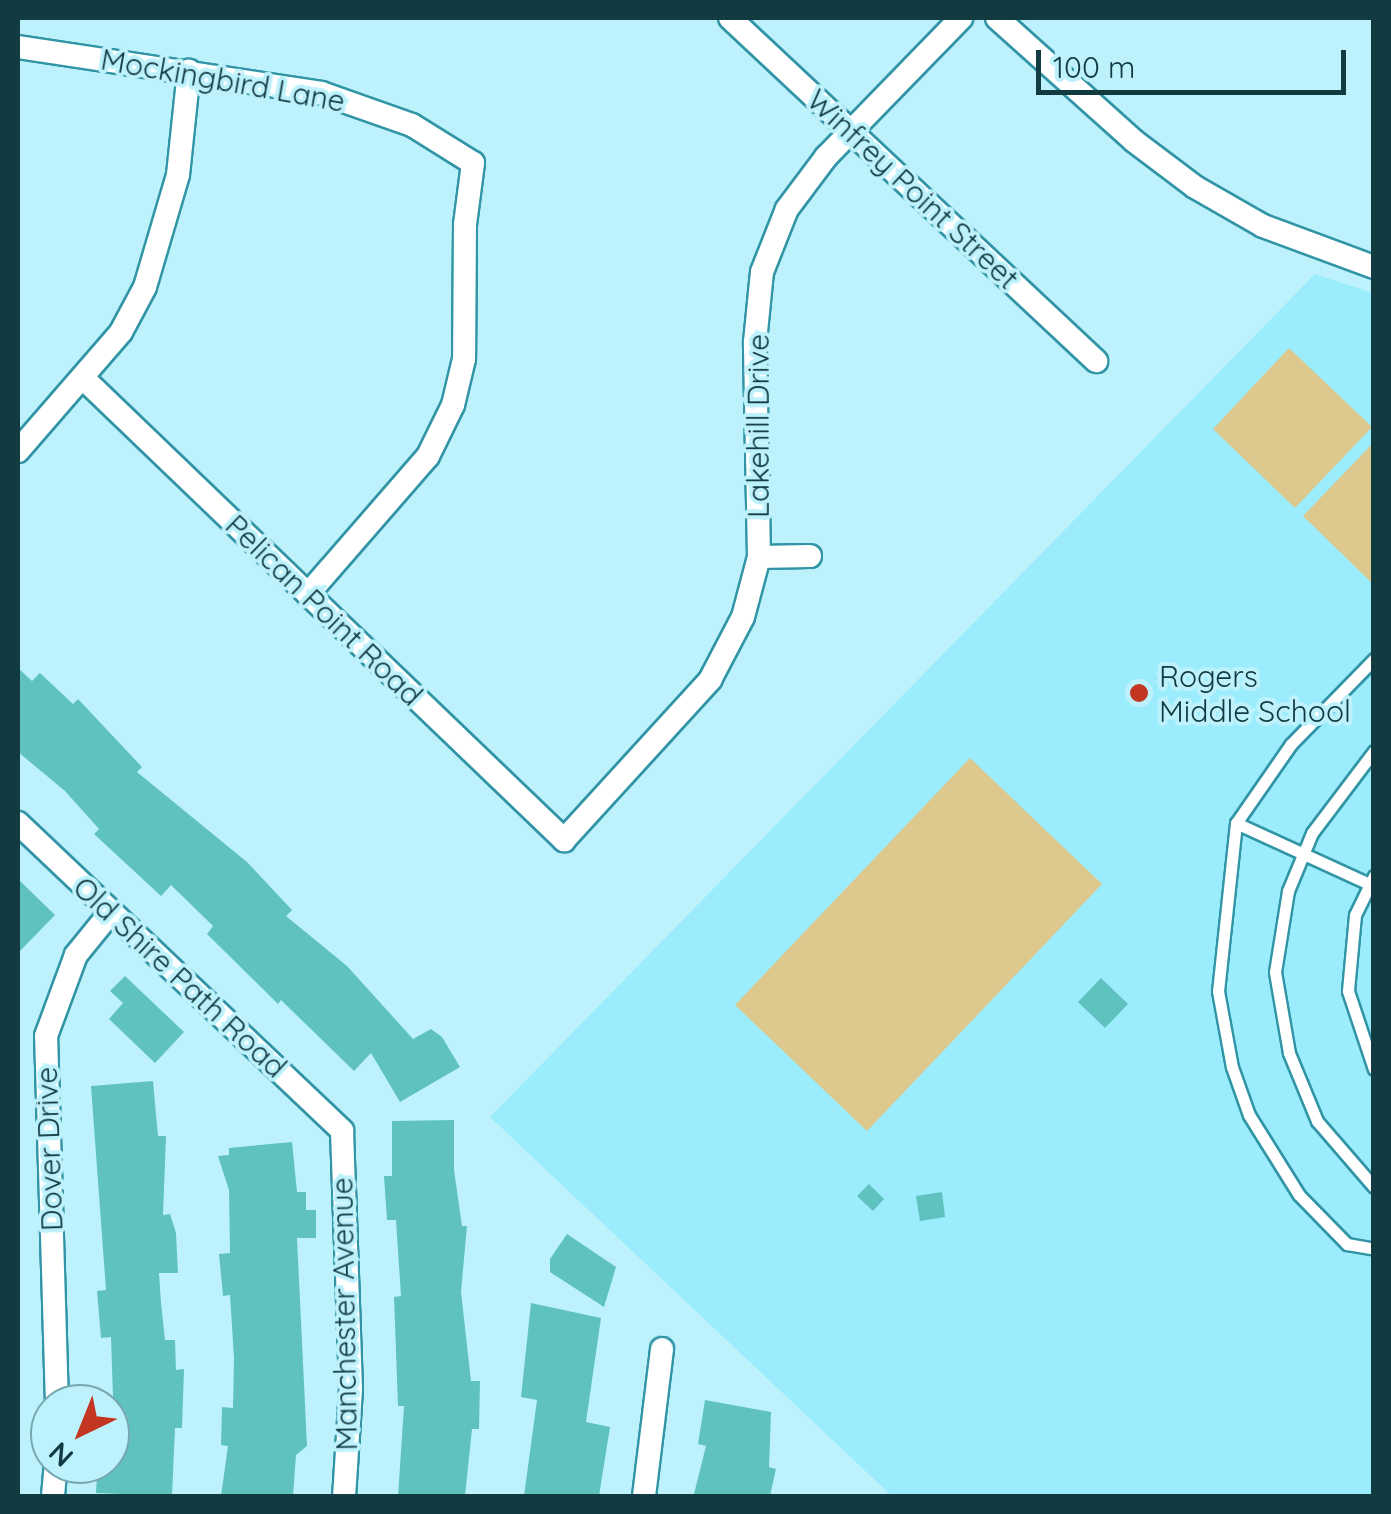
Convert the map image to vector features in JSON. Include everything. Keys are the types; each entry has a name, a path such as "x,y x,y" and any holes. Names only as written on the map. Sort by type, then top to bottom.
{"street":[{"name":"Winfrey Point Street","path":"730,18 1096,361"},
{"name":"Lakehill Drive","path":"564,840 710,680 743,616 758,557 754,342 762,272 786,209 851,130 961,18"},
{"path":"996,18 1134,141 1195,186 1263,226 1374,267"},
{"name":"Mockingbird Lane","path":"18,47 188,72 372,108 473,163 465,225 464,359 453,405 428,456 308,594"},
{"path":"18,451 122,332 164,234 178,175 188,72"},
{"name":"Pelican Point Road","path":"84,380 564,840"},
{"path":"758,557 810,556"},
{"name":"Old Shire Path Road","path":"18,823 342,1131"},
{"name":"Dover Drive","path":"56,1384 46,1036 76,956 111,912"},
{"name":"Manchester Avenue","path":"342,1131 350,1388 344,1496"},
{"path":"644,1496 662,1349"}],"lane":[{"path":"1374,659 1290,744 1236,823 1218,991 1232,1067 1249,1115 1299,1196 1347,1244 1374,1249"},
{"path":"1374,751 1304,853 1288,892 1276,972 1289,1053 1317,1121 1374,1187"},
{"path":"1236,823 1371,880 1355,914 1348,991 1374,1069"}],"shaded area":[{"name":"Rogers Middle School","path":"1315,274 1373,293 1373,1496 892,1496 490,1117"},
{"path":"1289,348 1372,427 1295,508 1213,429"},
{"path":"1373,443 1373,584 1303,516"},
{"path":"970,758 1102,884 867,1131 735,1005"}],"building":[{"path":"18,668 32,681 40,673 73,704 78,699 142,767 137,772 247,862 292,910 286,916 347,966 413,1039 431,1029 442,1037 460,1067 400,1102 371,1053 354,1071 281,1000 278,1004 207,934 213,926 171,885 161,896 94,834 99,829 65,791 18,752"},
{"path":"18,879 55,915 18,953"},
{"path":"125,976 184,1032 155,1063 109,1019 123,1003 110,991"},
{"path":"1101,978 1128,1004 1105,1028 1078,1002"},
{"path":"153,1081 158,1136 166,1136 163,1215 170,1214 176,1233 178,1273 159,1273 161,1303 165,1340 175,1340 176,1370 184,1369 182,1428 175,1428 172,1496 96,1493 96,1484 130,1484 130,1384 113,1384 111,1337 101,1338 97,1291 106,1290 91,1086"},
{"path":"454,1120 454,1170 462,1226 467,1226 461,1292 471,1381 480,1381 479,1429 472,1429 465,1496 398,1496 404,1406 398,1406 394,1297 401,1296 396,1220 387,1220 384,1176 392,1176 392,1121"},
{"path":"292,1142 297,1192 306,1192 306,1210 316,1210 316,1238 297,1238 307,1446 296,1455 293,1496 221,1496 228,1446 221,1445 222,1407 233,1408 234,1358 230,1295 223,1296 219,1254 230,1253 229,1190 218,1156 229,1155 229,1148"},
{"path":"869,1184 884,1199 873,1211 857,1196"},
{"path":"942,1192 945,1217 920,1221 916,1196"},
{"path":"567,1234 616,1267 604,1307 550,1272 550,1259"},
{"path":"531,1303 601,1318 586,1422 610,1427 599,1496 524,1496 537,1400 521,1397"},
{"path":"705,1400 771,1412 769,1467 776,1469 770,1496 694,1494 706,1446 698,1444"}],"place":[{"name":"Rogers Middle School","path":"1139,693"}]}
